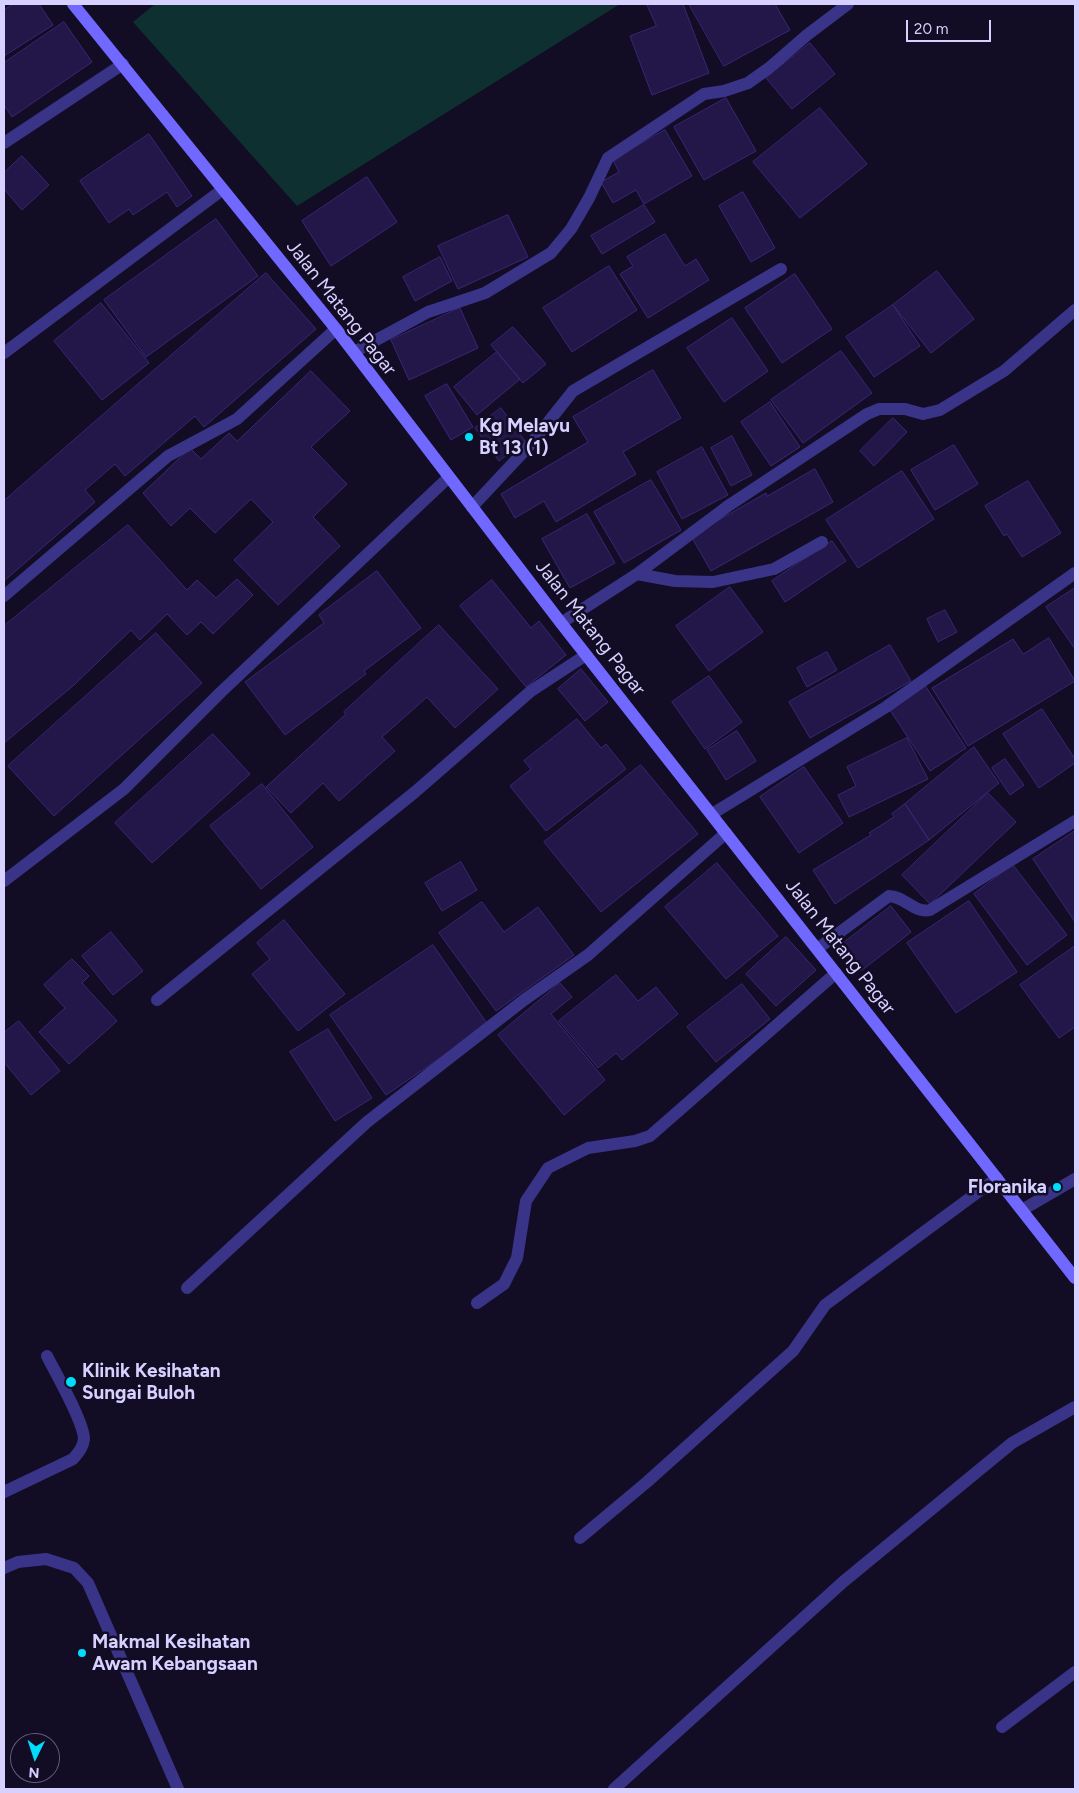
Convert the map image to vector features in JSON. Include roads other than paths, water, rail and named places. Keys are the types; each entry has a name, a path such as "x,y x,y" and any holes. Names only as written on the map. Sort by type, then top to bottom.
{"main road":[{"name":"Jalan Matang Pagar","path":"73,4 336,329 561,623 1075,1278"}],"street":[{"path":"354,352 428,312 485,292 550,253 571,229 589,198 608,158 704,94 724,92 748,83 770,68 807,35 848,4"},
{"path":"4,143 123,64"},
{"path":"4,353 222,190"},
{"path":"472,506 530,445 573,391 781,269"},
{"path":"561,623 637,574 728,506 867,414 879,409 904,410 923,414 940,410 1004,370 1075,310"},
{"path":"4,596 168,456 237,419 336,329"},
{"path":"4,881 124,788 221,692 449,476"},
{"path":"637,574 675,581 713,582 774,569 822,542"},
{"path":"712,814 886,707 1075,573"},
{"path":"157,1000 415,792 531,691 586,655"},
{"path":"817,949 889,896 896,897 922,912 930,910 1075,821"},
{"path":"187,1288 368,1122 524,1000 588,955 726,834"},
{"path":"477,1303 504,1284 517,1258 526,1201 548,1168 588,1148 634,1141 650,1136 836,973"},
{"path":"580,1538 647,1482 792,1351 825,1305 997,1178"},
{"path":"1022,1210 1075,1179"},
{"path":"4,1492 73,1460 81,1451 84,1439 82,1426 47,1356"},
{"path":"614,1789 842,1582 1012,1443 1075,1407"},
{"path":"4,1568 18,1562 46,1559 74,1568 88,1583 178,1789"},
{"path":"1002,1727 1075,1672"}],"place":[{"name":"Kg Melayu Bt 13 (1)","path":"469,437"},
{"name":"Floranika","path":"1057,1187"},
{"name":"Klinik Kesihatan Sungai Buloh","path":"71,1382"},
{"name":"Makmal Kesihatan Awam Kebangsaan","path":"82,1653"}]}
